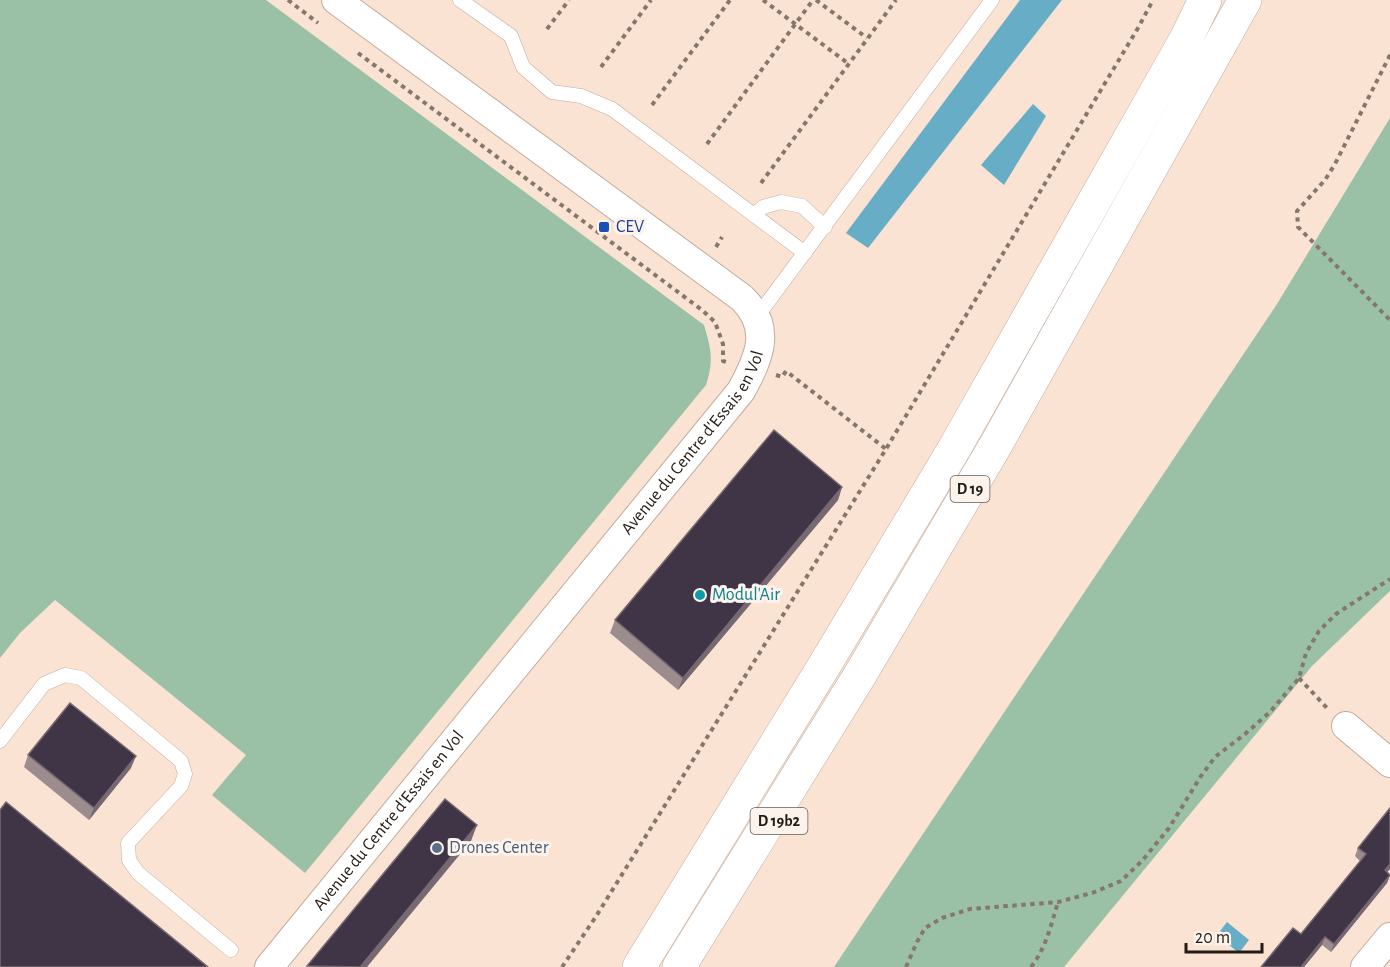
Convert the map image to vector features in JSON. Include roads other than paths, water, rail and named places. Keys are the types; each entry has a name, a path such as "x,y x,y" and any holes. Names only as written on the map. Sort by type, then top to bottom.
{"main road":[{"name":"D 19","path":"639,967 954,449 1186,39 1205,0"},
{"name":"D 19","path":"679,967 860,675 994,448 1245,0"},
{"name":"D 19b2","path":"698,967 860,675"}],"street":[{"name":"Avenue du Centre d'Essais en Vol","path":"269,967 741,391 754,369 760,346 760,332 756,318 751,307 742,298 336,0"},
{"path":"1346,726 1390,763"},
{"path":"1365,967 1390,937"}],"lane":[{"path":"460,0 511,36 523,67 552,92 581,96 612,109 805,253"},
{"path":"756,318 992,0"},
{"path":"754,215 763,207 781,202 802,206 825,226"},
{"path":"0,741 44,684 65,675 81,678 181,760 185,774 181,786 128,843 129,860 138,873 231,950"}],"water":[{"path":"1020,0 1062,0 868,248 846,233"},
{"path":"1033,104 1046,116 1004,185 981,165"},
{"path":"1227,922 1249,940 1239,953 1217,935"}],"place":[{"name":"CEV","path":"604,227"},
{"name":"Modul'Air","path":"700,595"},
{"name":"Drones Center","path":"437,848"}]}
